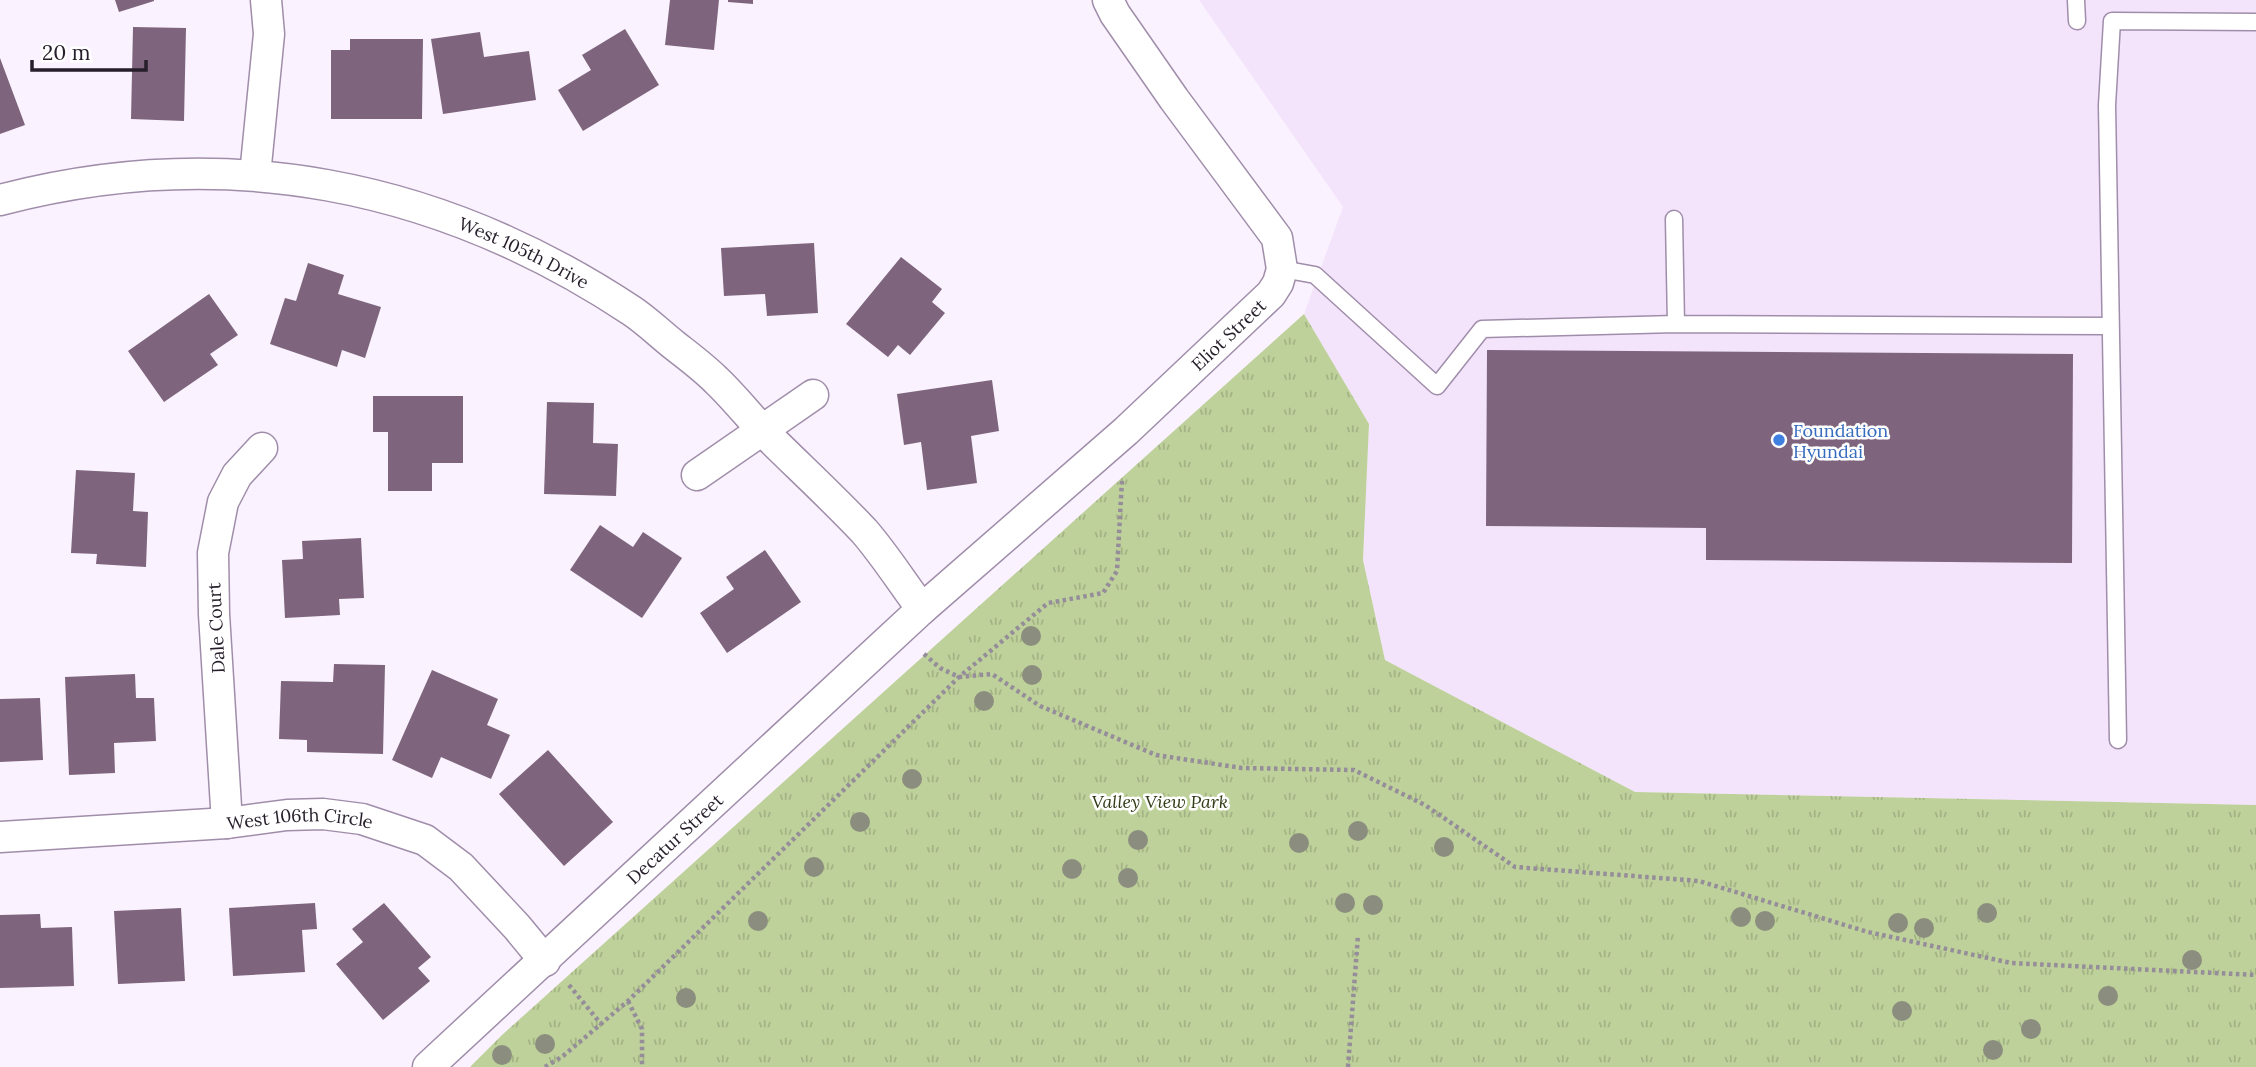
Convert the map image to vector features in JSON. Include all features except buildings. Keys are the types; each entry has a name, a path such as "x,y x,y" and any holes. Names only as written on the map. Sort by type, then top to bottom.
{"street":[{"path":"255,175 269,34 266,0"},
{"path":"1108,0 1167,88 1277,238 1282,269"},
{"name":"West 105th Drive","path":"0,200 123,178 255,175 332,185 406,202 459,220 542,258 633,312 715,378 762,430 865,533 922,610"},
{"name":"Eliot Street","path":"922,610 1126,431 1254,313 1271,294 1282,269"},
{"path":"697,475 813,395"},
{"name":"Dale Court","path":"228,823 214,614 213,553 223,502 237,475 262,448"},
{"name":"Decatur Street","path":"428,1067 922,610"},
{"name":"West 106th Circle","path":"0,837 228,823 286,815 323,814 362,819 425,840 461,867 545,961"}],"lane":[{"path":"2076,0 2077,21"},
{"path":"2118,740 2107,105 2112,21 2256,22"},
{"path":"1674,219 1676,324"},
{"path":"1282,269 1315,275 1437,386 1482,329 1676,324 2110,326"}],"path":[{"path":"545,1067 563,1056 628,1001 959,677 1048,603 1103,593 1117,571 1122,472"},
{"path":"920,651 940,668 959,677 992,674 1040,706 1156,755 1242,768 1354,770 1425,805 1515,867 1699,881 1868,932 2011,963 2256,975"},
{"path":"1348,1067 1358,935"},
{"path":"569,985 601,1024"},
{"path":"628,1001 642,1029 642,1067"}],"shaded area":[{"path":"1199,0 2256,0 2256,805 1635,792 1385,660 1363,560 1369,424 1304,314 1343,207"}],"green space":[{"name":"Valley View Park","path":"1304,314 1369,424 1363,560 1385,660 1635,792 2256,805 2256,1067 470,1067 502,1035"}],"place":[{"name":"Foundation Hyundai","path":"1779,440"}]}
